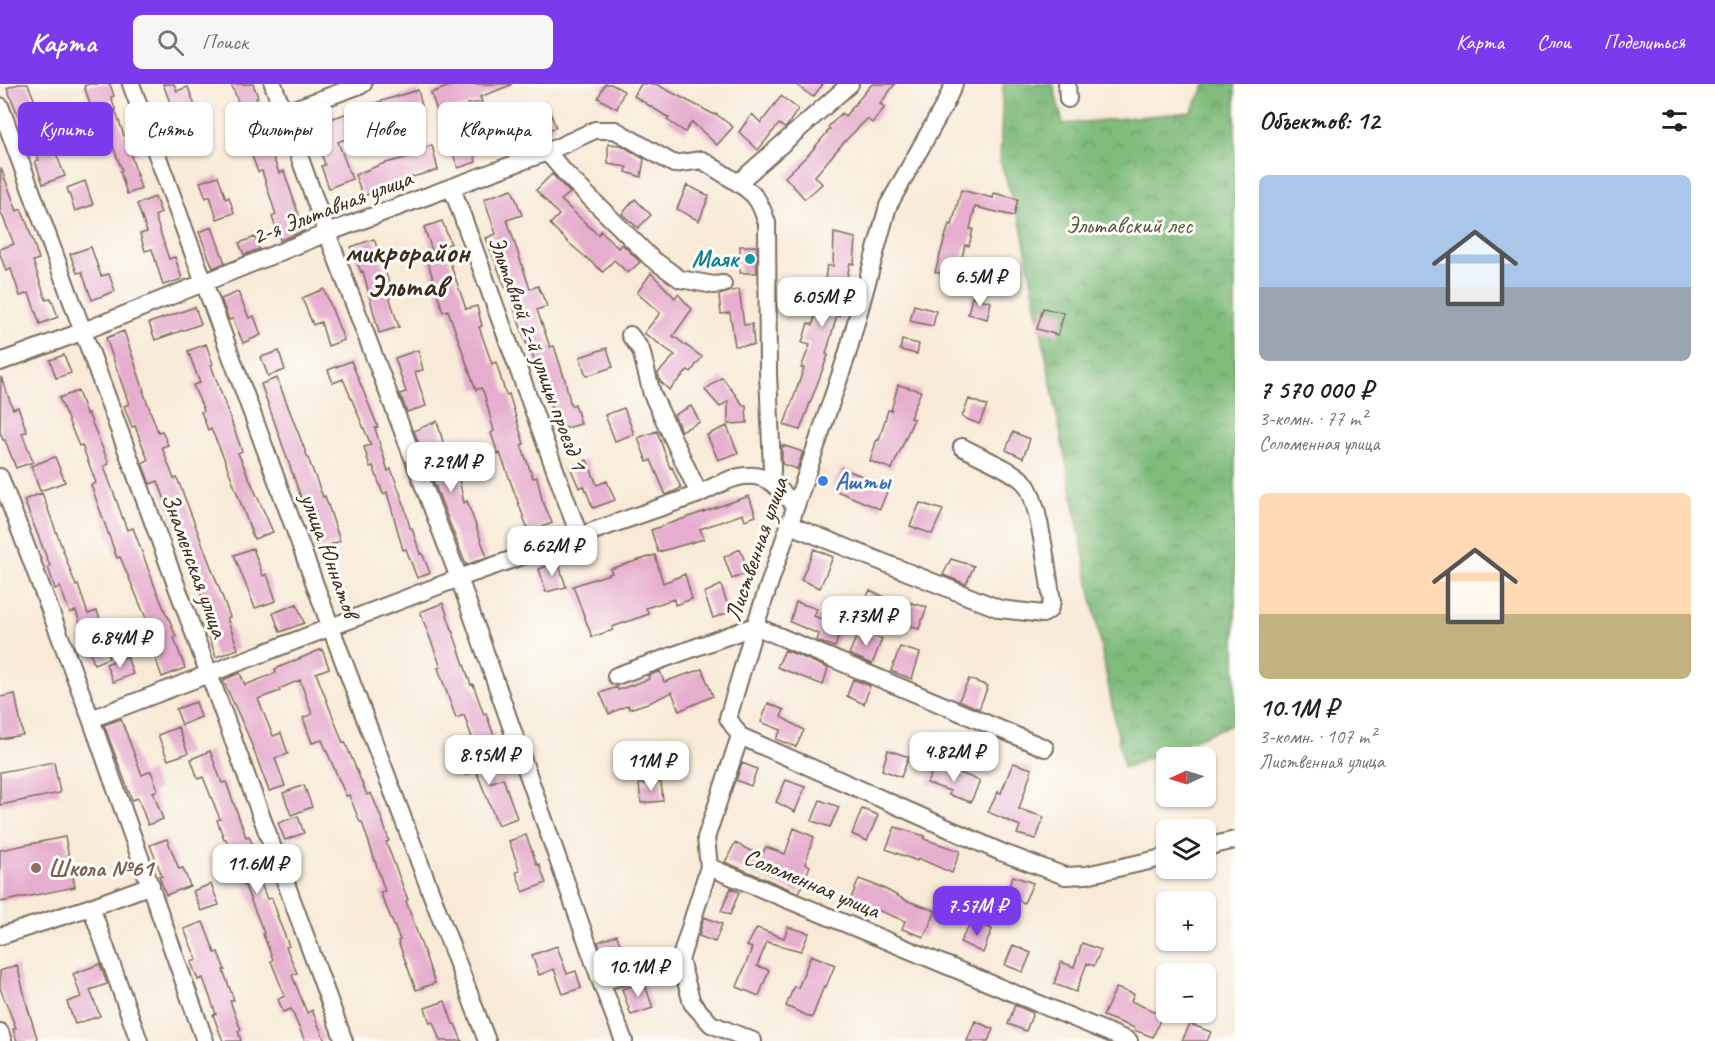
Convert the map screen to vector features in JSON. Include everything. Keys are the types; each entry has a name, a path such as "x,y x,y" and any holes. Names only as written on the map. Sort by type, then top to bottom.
{"street":[{"name":"улица Юннатов","path":"131,84 331,628 487,1041"},
{"path":"273,84 279,102"},
{"path":"313,102 363,84"},
{"path":"738,183 850,84"},
{"name":"Лиственная улица","path":"740,736 728,718 755,626 847,355 888,206 954,84"},
{"name":"Знаменская улица","path":"0,106 344,1041"},
{"name":"2-я Эльтавная улица","path":"552,150 595,130 615,130 674,164 702,160 754,193 767,223 771,482"},
{"path":"299,156 459,578 601,982 624,1041"},
{"name":"2-я Эльтавная улица","path":"0,362 84,331 327,233 536,156"},
{"path":"550,156 651,258 680,279 714,285 723,284"},
{"name":"Эльтавной 2-й улицы проезд 1","path":"452,188 579,535"},
{"path":"630,335 641,350 652,394 699,494"},
{"path":"790,525 1000,609 1043,614 1049,610 1052,602 1042,541 1029,488 1018,477 962,447"},
{"path":"91,719 459,578 699,494 724,481 757,475 771,482 796,506"},
{"path":"0,477 91,719 205,1041"},
{"path":"616,676 755,626 1045,748"},
{"path":"753,1041 711,1024 692,1003 680,960 709,867 706,838 740,736 1001,852 1065,876 1086,875 1156,859"},
{"path":"1216,845 1235,840"},
{"name":"Соломенная улица","path":"709,867 1129,1041"},
{"path":"0,936 151,885"},
{"path":"91,907 139,1041"},
{"path":"601,982 680,960"},
{"path":"0,1032 3,1041"}],"green space":[{"name":"Эльтавский лес","path":"1003,84 1053,84 1063,124 1191,112 1206,84 1235,84 1235,723 1176,747 1156,747 1156,755 1124,768 1021,225 1000,161"}],"building":[{"path":"18,84 28,84 35,102 18,102 18,115 7,88"},
{"path":"110,84 114,96 111,97 113,102 89,102 84,86"},
{"path":"163,84 174,84 177,91 188,87 194,102 170,102"},
{"path":"231,84 253,84 257,102 238,102"},
{"path":"455,84 511,84 480,97 482,102 438,102 438,114 431,93"},
{"path":"605,84 611,84 624,91 617,109 598,98"},
{"path":"641,84 656,84 716,114 733,127 717,145 692,122 685,132 667,120 669,118 634,96"},
{"path":"795,84 823,84 813,97"},
{"path":"872,84 895,84 880,104 885,107 872,123 867,119 815,176 822,184 805,199 785,177 809,154 830,129 828,127 842,113 845,116"},
{"path":"418,90 421,102 378,102"},
{"path":"781,96 798,109 787,126 785,128 779,124 758,150 739,132 752,114 761,123"},
{"path":"113,103 125,136 125,156 131,156 141,189 127,194 120,171 122,170 113,146"},
{"path":"344,114 344,140 338,142 352,179 329,188 321,166 325,165 322,156 332,156 332,118"},
{"path":"552,117 556,127 552,129"},
{"path":"608,144 621,145 644,159 641,177 626,172 627,167 608,164"},
{"path":"432,145 438,170 386,186 386,188 363,196 355,175 382,164 413,156 426,156 426,147"},
{"path":"37,156 57,156 65,176 43,184 35,161 39,160"},
{"path":"252,156 273,156 279,173 284,171 304,231 280,240 272,217 276,215 262,171 258,172"},
{"path":"454,156 474,156 476,162 458,168"},
{"path":"1,168 17,211 21,209 28,226 39,259 33,261 46,300 51,298 58,317 40,324 29,293 20,296 11,269 6,271 0,254 0,249 14,244 0,210"},
{"path":"552,174 570,193 561,200 598,235 601,231 618,248 622,244 640,262 628,273 614,260 603,272 550,224 559,215 536,190"},
{"path":"218,176 234,213 217,219 210,196 206,198 200,182"},
{"path":"85,181 93,205 75,211 67,188"},
{"path":"687,185 709,196 699,221 677,209"},
{"path":"512,189 522,215 507,220 530,289 538,286 547,306 537,310 550,347 554,346 571,406 575,404 581,424 559,430 529,345 527,345 486,238 496,234 484,199"},
{"path":"961,190 993,198 994,193 1018,199 1014,216 975,207 969,246 965,245 957,277 935,272 949,224 952,225"},
{"path":"155,197 161,213 155,216 169,259 175,257 182,279 163,285 152,249 145,251 140,234 147,232 137,204"},
{"path":"635,199 651,215 638,228 622,214"},
{"path":"442,221 451,244 444,245 466,309 477,306 482,326 479,327 492,364 496,362 506,395 509,394 524,444 521,445 533,478 537,477 542,499 552,523 529,532 491,433 494,431 484,393 481,388 476,390 448,310 443,312 427,259 434,256 424,227"},
{"path":"212,227 225,263 213,268 199,232"},
{"path":"834,233 856,238 854,264 850,263 839,316 837,315 826,354 828,355 800,430 784,425 810,345 802,343 808,323 813,325 818,296 822,296 827,266 833,266"},
{"path":"255,237 259,249 244,255 239,243"},
{"path":"374,239 392,291 388,293 399,327 379,333 363,271 361,272 351,247"},
{"name":"Маяк","path":"740,246 757,246 757,273 740,273"},
{"path":"91,247 101,276 109,274 115,291 92,300 82,272 77,273 70,254"},
{"path":"651,273 675,298 678,294 692,309 673,336 702,357 691,372 688,370 669,390 660,381 658,373 675,355 644,333 660,313 637,293"},
{"path":"324,289 344,340 328,346 321,322 313,325 302,298"},
{"path":"739,289 744,325 752,324 754,345 735,346 730,313 721,314 719,295"},
{"path":"238,292 249,318 254,316 261,335 243,343 233,319 229,320 221,299"},
{"path":"972,297 991,302 987,319 968,314"},
{"path":"914,305 936,311 933,326 910,321"},
{"path":"195,307 201,324 155,340 149,323"},
{"path":"1043,308 1064,313 1058,335 1037,329"},
{"path":"124,331 158,432 162,431 168,445 162,447 174,479 177,478 230,617 227,618 238,649 216,657 209,637 215,635 192,568 190,569 158,481 150,484 142,463 148,460 135,426 132,427 124,406 129,404 106,338"},
{"path":"902,340 919,344 917,354 900,350"},
{"path":"206,344 213,364 211,365 242,451 238,453 273,532 254,539 224,458 211,429 208,430 201,412 204,411 193,385 200,383 188,351"},
{"path":"607,348 613,367 586,376 580,357"},
{"path":"418,350 423,370 415,372 426,406 407,412 400,394 406,392 395,358"},
{"path":"279,351 285,370 268,376 261,357"},
{"path":"64,355 71,373 56,378 50,360"},
{"path":"351,361 378,427 375,428 388,471 391,469 410,528 412,528 420,554 422,553 430,573 417,578 406,549 403,550 387,492 383,494 373,466 370,467 364,447 371,445 343,379 333,383 328,370"},
{"path":"1,377 13,409 18,407 27,432 22,433 33,462 16,468 0,432"},
{"path":"722,377 743,405 746,405 747,423 728,424 728,401 720,407 705,390"},
{"path":"277,378 323,497 325,496 340,541 319,549 261,384"},
{"path":"898,385 921,391 910,418 914,419 892,469 870,461 888,410 891,411"},
{"path":"78,391 109,464 104,466 127,530 133,528 176,637 174,638 185,668 162,677 143,625 148,623 120,557 117,558 91,485 96,483 82,445 79,446 59,398"},
{"path":"969,399 987,406 979,424 962,417"},
{"path":"691,406 700,422 681,431 674,415"},
{"path":"624,408 634,434 615,441 605,415"},
{"path":"437,421 445,449 448,448 456,479 459,479 464,503 467,501 487,557 466,565 414,431"},
{"path":"727,426 738,453 718,460 707,435"},
{"path":"657,431 670,468 672,467 681,488 666,495 651,460 647,462 638,438"},
{"path":"1013,432 1030,439 1023,458 1006,450"},
{"path":"782,445 803,452 797,469 782,464"},
{"path":"55,457 65,482 40,491 31,466"},
{"path":"587,460 597,485 607,481 615,500 593,508 584,486 579,488 570,467"},
{"path":"842,468 889,487 880,509 832,489"},
{"path":"42,493 88,614 97,611 104,630 100,632 109,658 94,664 76,611 70,613 60,587 55,589 48,567 50,566 24,500"},
{"path":"749,496 756,516 745,520 743,514 700,529 704,539 658,552 651,530"},
{"path":"920,503 943,510 932,534 910,526"},
{"path":"253,548 263,576 267,574 276,601 255,608 234,555"},
{"path":"740,549 749,572 732,579 724,557"},
{"path":"814,549 833,557 820,588 801,580"},
{"path":"655,555 663,583 685,574 692,599 675,605 674,599 646,608 649,614 592,637 573,586 612,573 610,569"},
{"path":"951,559 974,566 966,584 943,575"},
{"path":"558,561 566,587 546,592 539,569"},
{"path":"721,585 730,612 713,618 704,593"},
{"path":"870,590 905,607 907,602 927,607 919,629 884,618 884,620 861,610"},
{"path":"796,602 817,609 814,616 841,628 835,647 817,641 819,634 790,622"},
{"path":"443,603 471,685 473,684 494,736 474,743 464,715 456,718 438,668 441,667 420,612"},
{"path":"297,604 304,623 280,632 273,613"},
{"path":"859,631 882,639 872,664 849,654"},
{"path":"900,647 920,653 912,679 891,671"},
{"path":"322,649 329,668 316,673 343,743 345,742 367,795 371,793 383,822 389,841 386,842 435,983 416,990 398,941 400,940 380,892 385,891 362,822 360,822 349,795 346,796 322,740 312,743 303,718 312,714 300,680 258,699 273,736 281,733 288,754 275,758 285,786 269,791 248,735 223,680 240,673 245,685 276,673 275,669"},
{"path":"785,650 828,668 823,685 777,667"},
{"path":"127,656 133,674 113,682 106,664"},
{"path":"702,669 713,696 679,711 672,692 651,702 629,709 628,705 609,714 600,693 617,687 618,690 649,679 648,676 660,671 664,682"},
{"path":"853,679 870,686 864,704 847,696"},
{"path":"969,679 988,686 979,709 959,700"},
{"path":"15,694 23,735 0,739 0,697"},
{"path":"196,702 201,717 182,725 176,709"},
{"path":"768,703 784,710 781,717 804,730 796,747 776,739 781,730 761,722"},
{"path":"121,719 142,775 151,771 158,790 153,792 163,819 148,825 138,798 132,800 104,725"},
{"path":"178,727 188,753 168,760 158,735"},
{"path":"477,746 490,783 503,778 517,818 498,825 476,771 465,775 457,753"},
{"path":"888,750 909,757 901,777 882,770"},
{"path":"210,751 222,783 226,782 246,837 249,836 257,856 251,858 267,899 272,898 289,946 286,947 297,973 292,975 307,1013 312,1010 325,1041 305,1041 291,1009 283,1012 278,999 285,996 271,961 273,960 264,933 226,839 224,839 217,820 220,819 203,777 198,779 191,759"},
{"name":"Школа №61","path":"54,762 60,793 0,805 0,772"},
{"path":"742,763 757,769 751,786 736,780"},
{"path":"1013,763 1032,769 1019,809 1044,817 1036,839 1017,834 1020,826 988,812 998,792 1001,793"},
{"path":"935,766 980,781 971,802 949,795 950,791 927,783"},
{"path":"786,780 805,787 795,812 776,802"},
{"path":"661,782 663,801 641,803 639,784"},
{"path":"304,785 312,807 291,815 283,793"},
{"path":"820,800 839,807 830,827 812,821"},
{"path":"862,809 878,815 867,841 852,834"},
{"path":"298,816 304,833 285,840 278,823"},
{"path":"895,827 925,836 924,839 960,851 952,873 918,858 917,861 886,849"},
{"path":"794,828 814,837 805,864 810,866 799,893 725,862 735,843 761,856 766,847 785,854"},
{"path":"526,835 546,883 523,892 516,872 520,871 509,841"},
{"name":"Школа №61","path":"65,837 75,887 0,902 0,850"},
{"path":"167,839 179,869 183,868 190,886 166,895 159,876 162,876 150,845"},
{"path":"1013,876 1033,883 1024,903 1006,894"},
{"path":"859,879 936,911 924,937 902,929 905,921 875,909 874,913 849,903"},
{"path":"211,884 219,905 201,911 193,891"},
{"path":"731,888 739,892 730,915 721,911"},
{"path":"704,917 722,924 715,942 699,936"},
{"path":"972,921 992,929 983,953 960,942"},
{"path":"203,922 215,953 218,952 225,970 223,970 234,1000 230,1001 241,1030 238,1031 241,1041 223,1041 203,978 198,980 191,962 197,960 184,929"},
{"path":"788,927 809,933 801,951 767,942 757,966 769,970 759,996 737,987 752,948 747,946 757,928 784,938"},
{"path":"617,935 623,954 605,961 598,942"},
{"path":"1082,943 1101,950 1094,966 1087,963 1076,992 1054,984 1061,962 1074,967"},
{"path":"1013,945 1031,953 1023,972 1005,965"},
{"path":"557,946 567,974 576,971 581,988 563,994 554,969 539,975 532,955"},
{"path":"811,955 835,965 812,1018 786,1006 794,986 798,988"},
{"path":"100,964 107,984 90,990 100,1016 75,1024 67,1002 81,997 73,974"},
{"path":"17,965 38,1041 17,1041 13,1029 16,1028 0,988 0,971"},
{"path":"644,982 653,1008 631,1015 622,989"},
{"path":"1116,988 1134,994 1131,1001 1156,1012 1156,1023 1159,1023 1153,1037 1103,1016"},
{"path":"445,1001 462,1041 440,1041 433,1022 430,1023 425,1008"},
{"path":"1015,1005 1033,1013 1026,1031 1008,1024"},
{"path":"975,1021 993,1029 988,1041 967,1041"},
{"path":"1190,1024 1211,1032 1207,1041 1182,1041"}],"place":[{"name":"Маяк","path":"750,259"},
{"name":"Ашты","path":"823,481"},
{"name":"Школа №61","path":"36,868"}],"district":[{"name":"микрорайон Эльтав","path":"407,269"}]}
